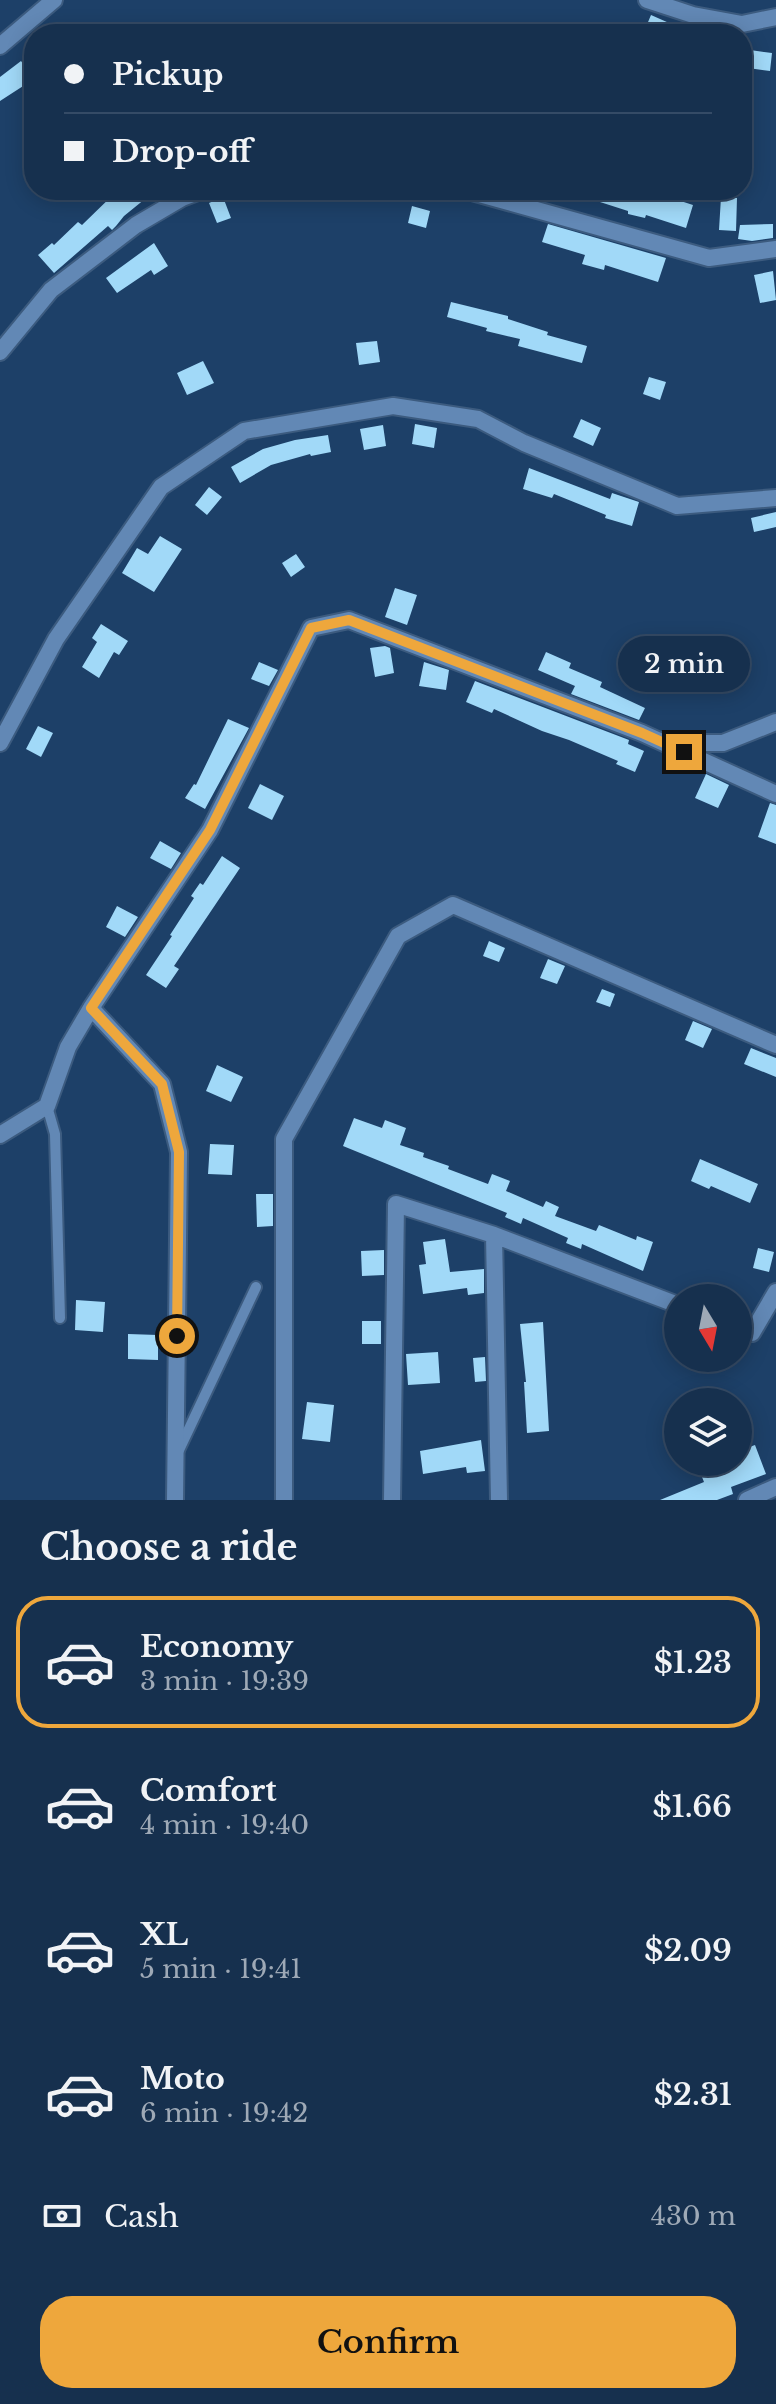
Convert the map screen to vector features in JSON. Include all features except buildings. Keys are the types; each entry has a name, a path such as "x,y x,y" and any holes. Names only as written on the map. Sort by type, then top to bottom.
{"street":[{"path":"26,24 54,0"},
{"path":"647,0 693,15 742,24 776,17"},
{"path":"0,46 24,26"},
{"path":"0,352 51,290 136,225 179,200"},
{"path":"501,200 709,258 776,249"},
{"path":"0,743 56,639 161,487 244,431 393,406 478,419 524,443 677,506 776,498"},
{"path":"0,1135 47,1106 68,1047 210,830 311,628 349,620 642,733 776,794"},
{"path":"684,752 692,743 723,743 776,722"},
{"path":"284,1500 284,1139 398,936 453,905 776,1045"},
{"path":"91,1008 162,1084 179,1152 175,1500"},
{"path":"392,1500 396,1204 494,1235 664,1300"},
{"path":"494,1235 499,1500"},
{"path":"752,1333 776,1292"},
{"path":"747,1500 776,1487"}],"lane":[{"path":"47,1106 55,1134 60,1318"},
{"path":"175,1459 256,1287"}],"route":[{"path":"177,1336 179,1152 162,1084 91,1008 210,830 311,628 349,620 684,752"}]}
